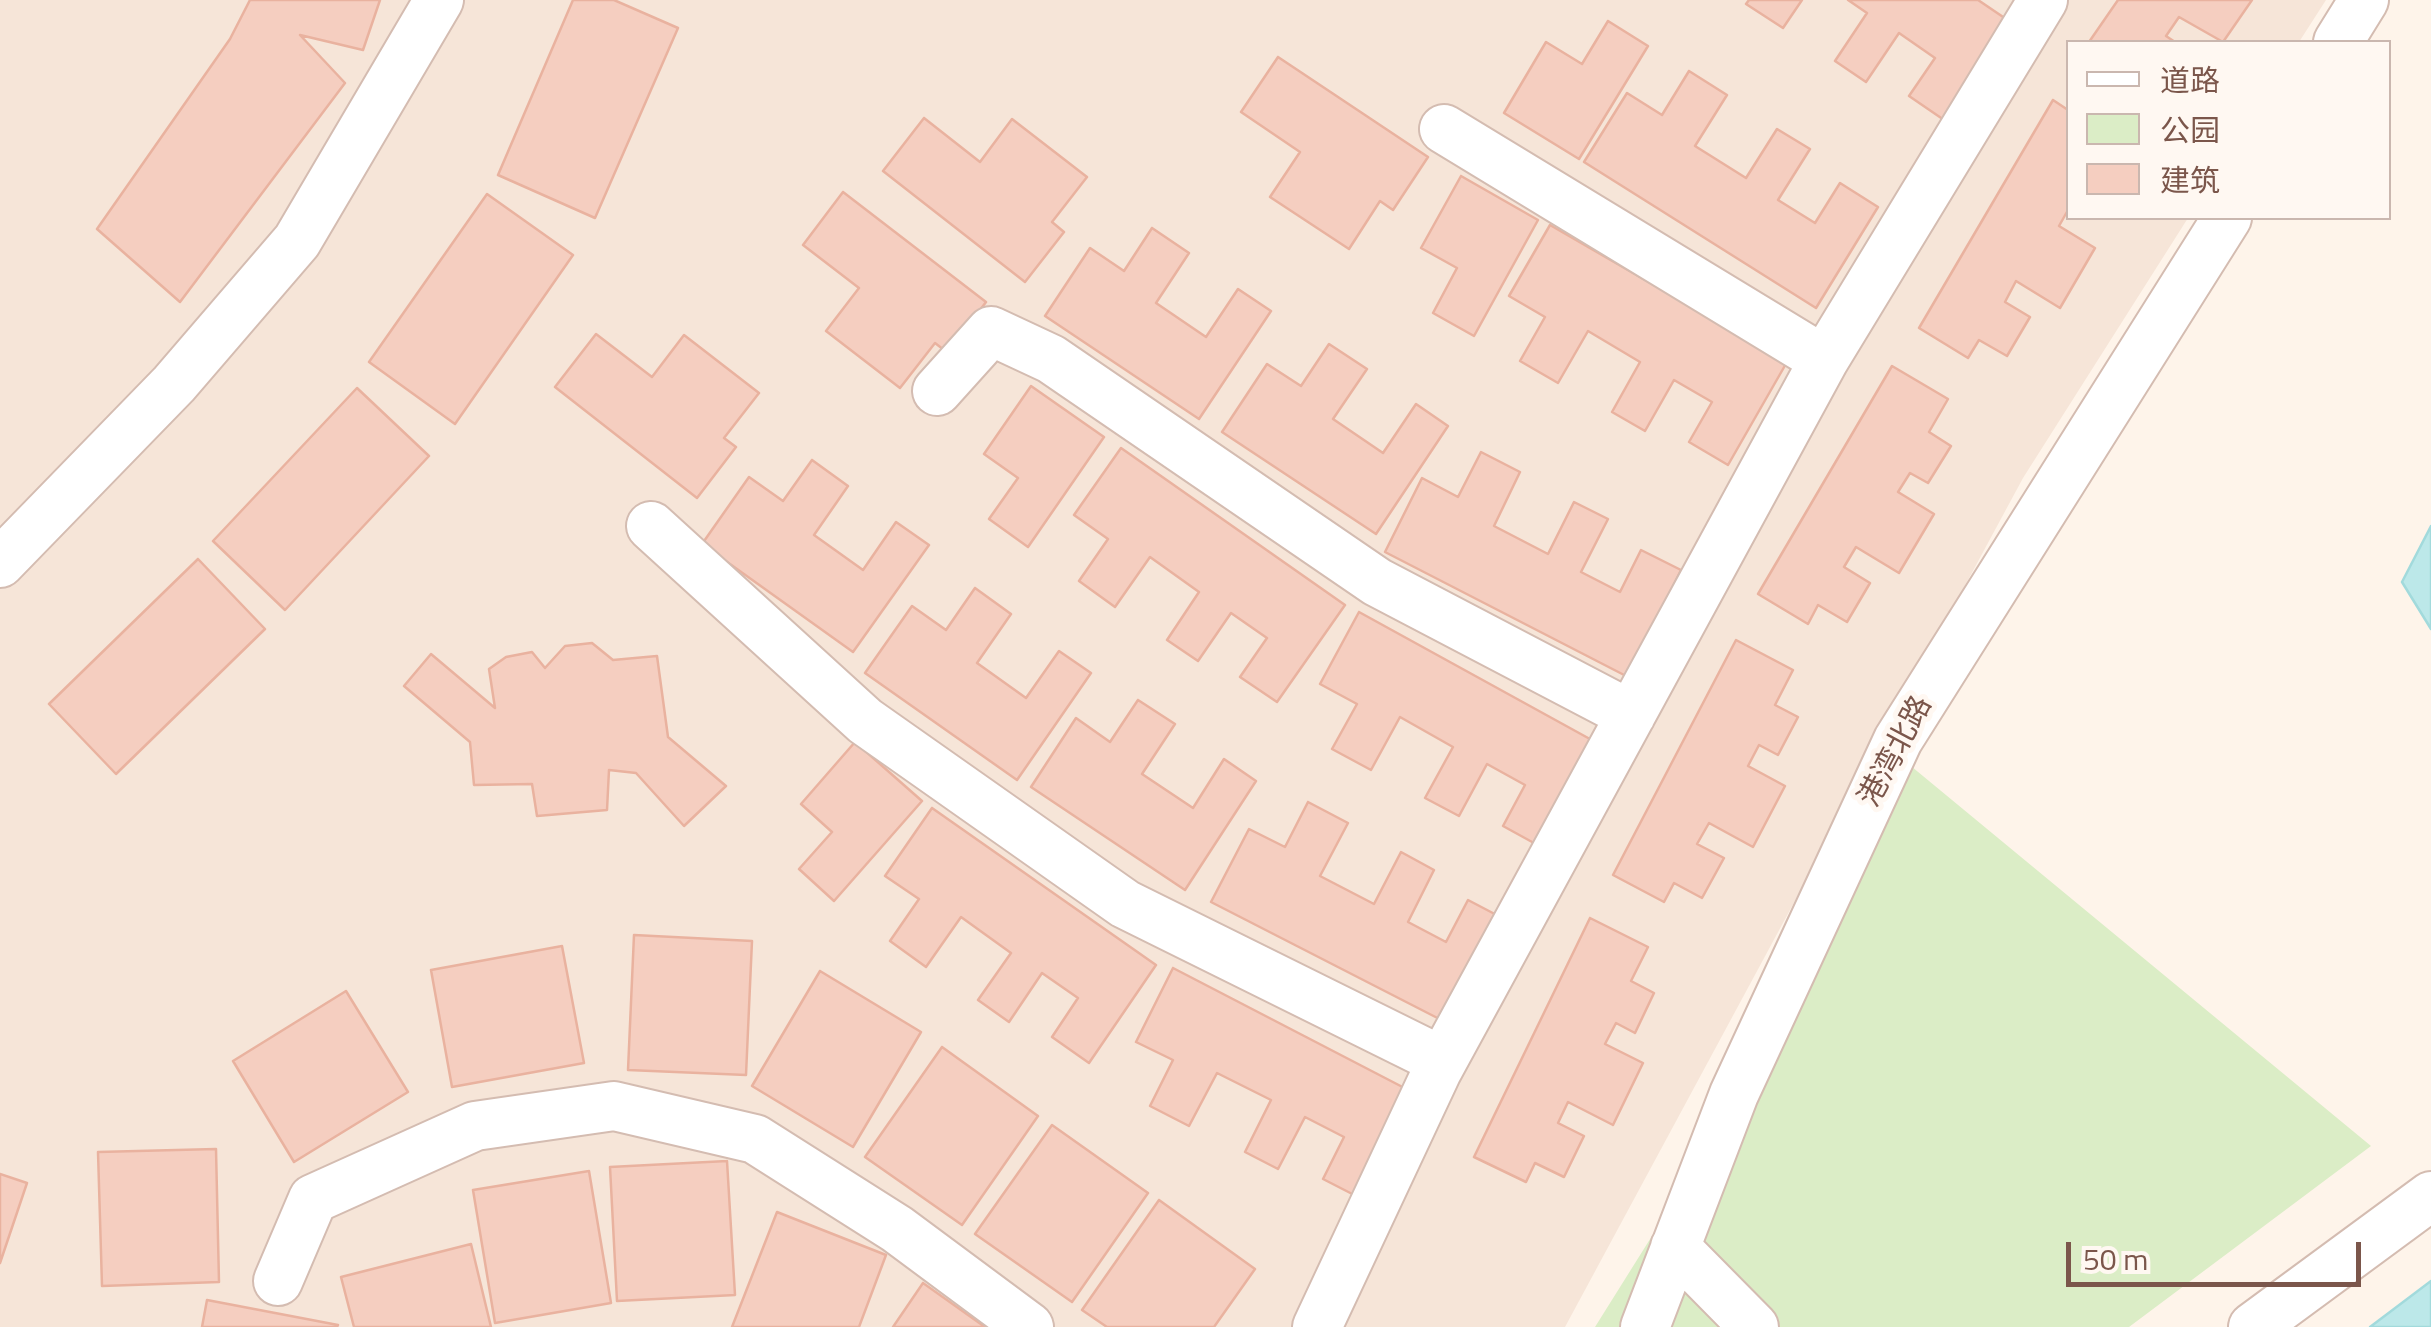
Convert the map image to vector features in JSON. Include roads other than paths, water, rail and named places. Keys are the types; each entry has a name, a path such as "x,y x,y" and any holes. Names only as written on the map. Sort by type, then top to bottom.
{"street":[{"path":"0,563 174,384 297,241 439,0"},
{"path":"2339,40 2364,0"},
{"path":"1317,1327 1442,1061 1824,360 2035,3"},
{"path":"1444,129 1824,360"},
{"name":"港湾北路","path":"1645,1327 1734,1094 1898,740 2226,220"},
{"path":"937,391 991,331 1051,359 1378,582 1631,715"},
{"path":"651,526 865,721 1124,904 1442,1061"},
{"path":"278,1281 314,1199 475,1126 614,1106 755,1139 896,1229 1029,1327"},
{"path":"2253,1327 2431,1196"},
{"path":"1675,1248 1754,1327"}],"water":[{"path":"2431,526 2431,629 2402,582"},
{"path":"2431,1281 2431,1327 2370,1327"}]}
